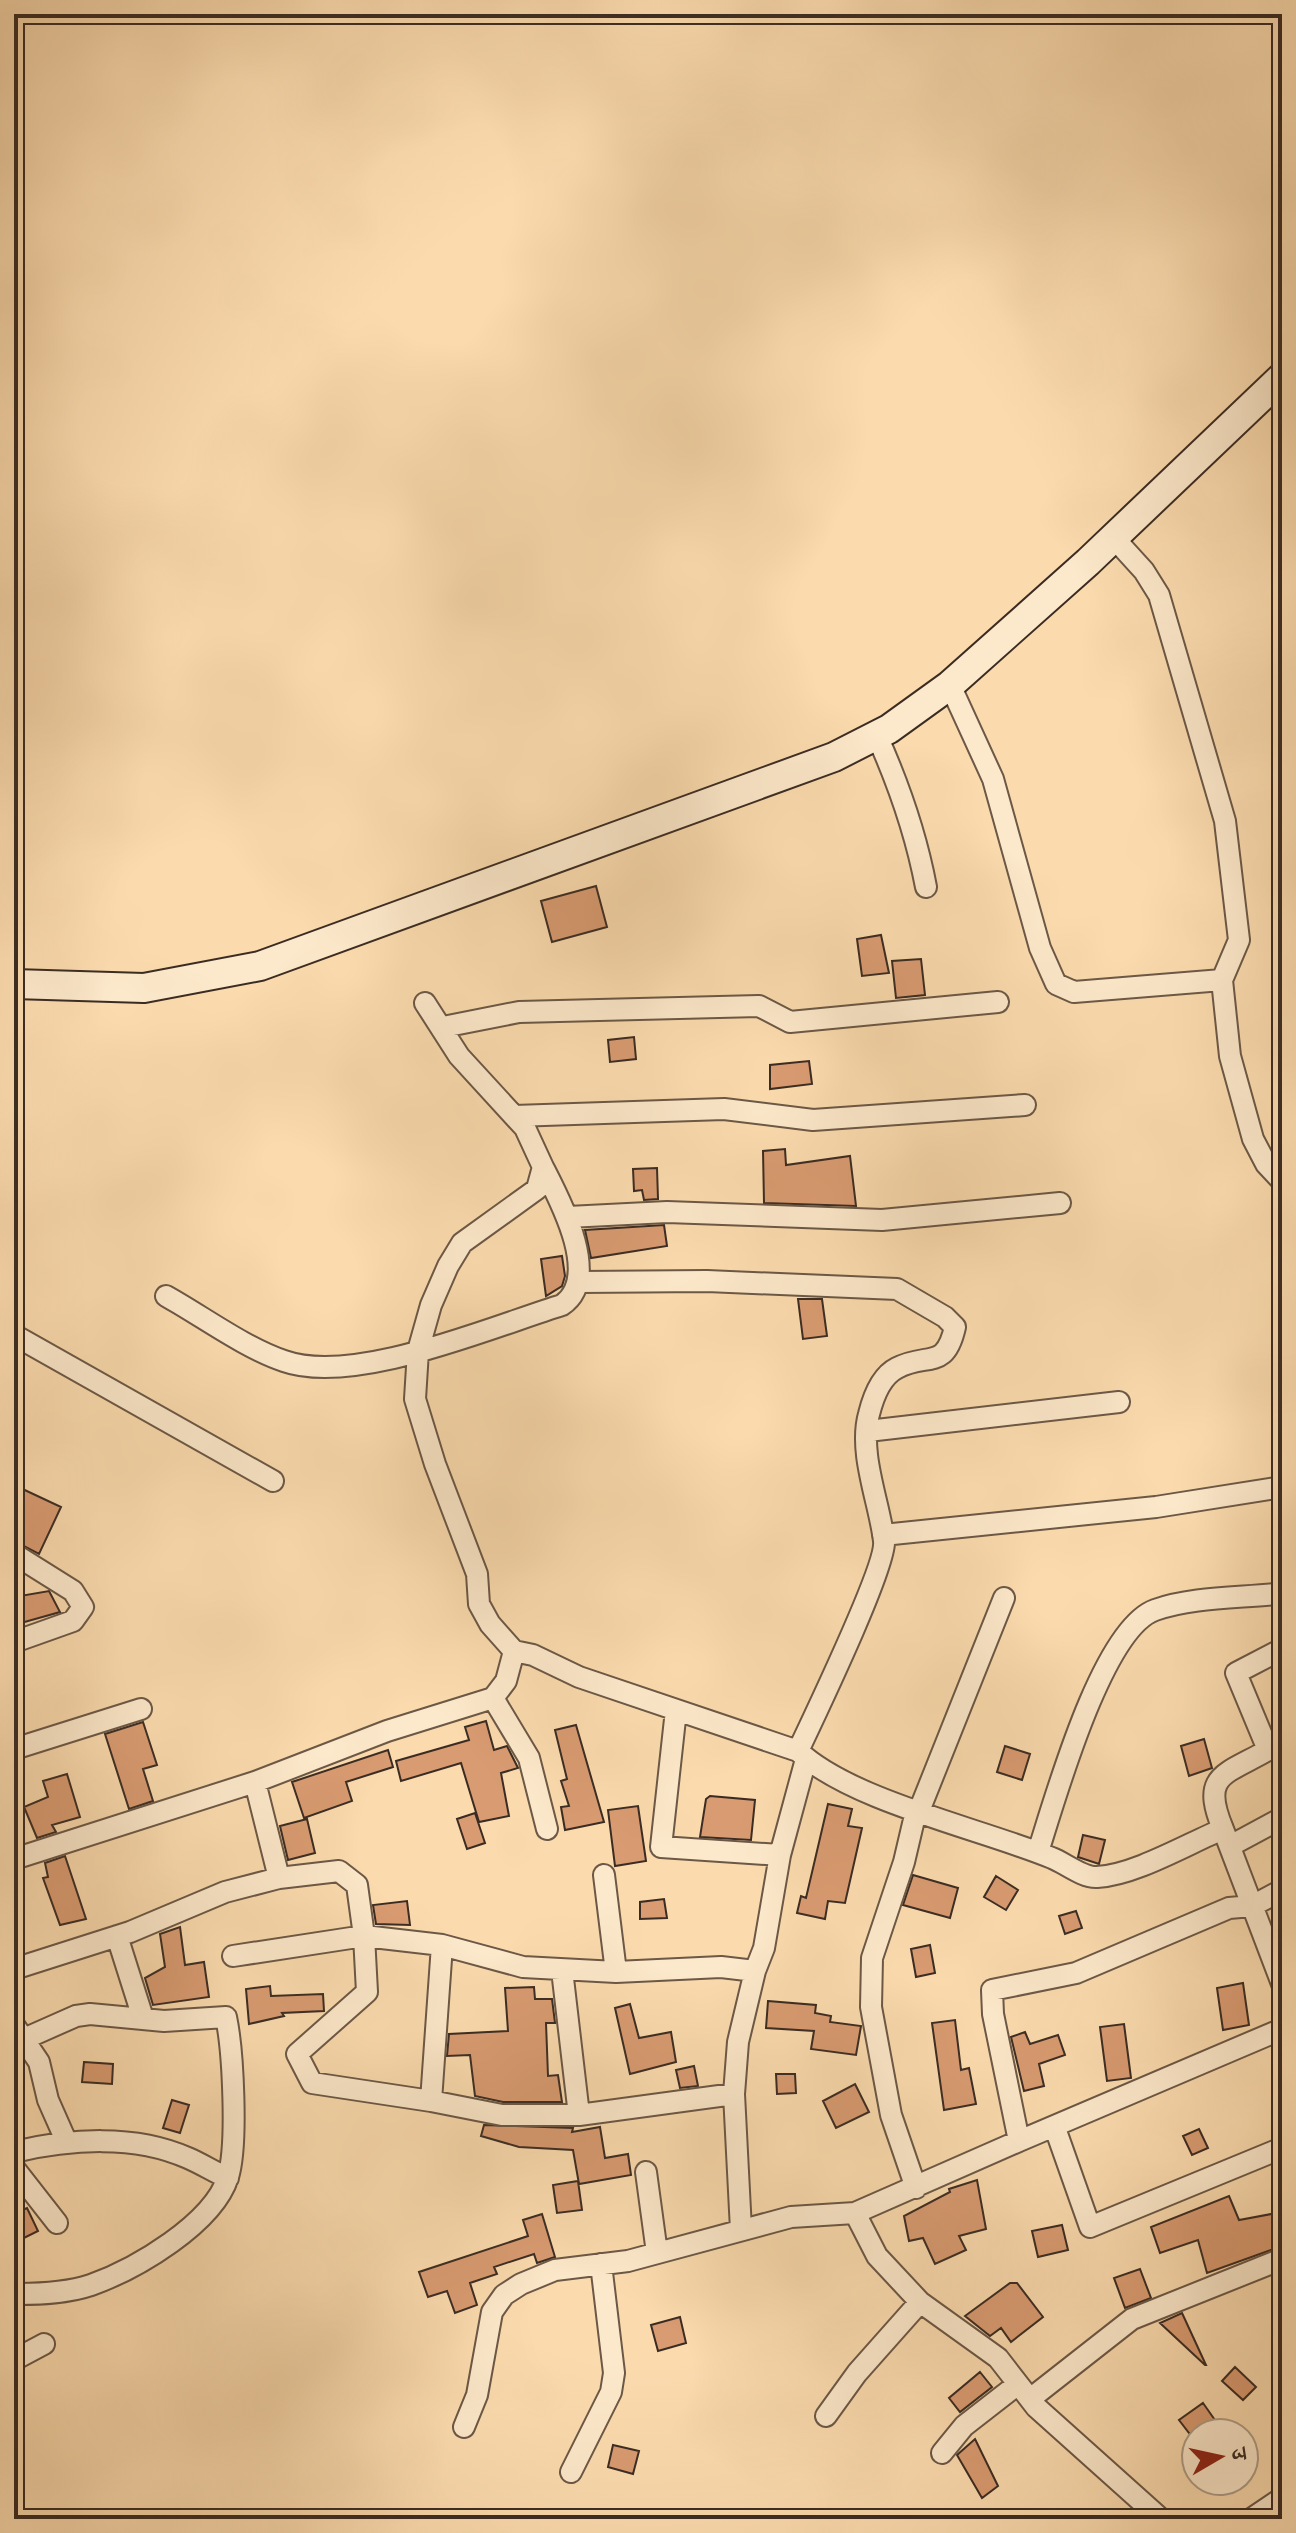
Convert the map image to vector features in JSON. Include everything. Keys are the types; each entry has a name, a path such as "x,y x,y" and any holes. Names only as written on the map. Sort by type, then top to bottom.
{"street":[{"path":"14,984 144,988 260,966 834,757 877,736 950,685 1114,538 1282,377"},
{"path":"1114,538 1144,571 1159,595 1225,821 1239,940 1222,980 1230,1056 1253,1139 1266,1164 1282,1181"},
{"path":"950,685 993,779 1040,948 1056,984 1074,992 1222,980"},
{"path":"877,736 904,800 926,887"},
{"path":"443,1027 519,1012 759,1006 790,1022 998,1002"},
{"path":"166,1296 281,1361 330,1370 418,1351 562,1305 575,1296 580,1282 568,1217 525,1128 459,1056 425,1003"},
{"path":"514,1116 724,1109 813,1120 1025,1105"},
{"path":"543,1167 537,1189 462,1243 431,1305 418,1351 415,1399 435,1464 477,1574 479,1604 490,1624 514,1651 533,1655 579,1677 802,1755 824,1772 917,1811 1038,1852 1094,1878 1122,1872 1282,1818"},
{"path":"568,1217 667,1212 882,1220 1060,1203"},
{"path":"580,1282 707,1281 897,1289 945,1317 955,1327 951,1347 938,1358 896,1368 880,1385 867,1417 870,1487 885,1544 802,1755 764,1948 755,1971 738,2042 734,2094 741,2230"},
{"path":"14,1335 273,1481"},
{"path":"868,1431 1119,1402"},
{"path":"883,1535 1156,1507 1282,1487"},
{"path":"14,1554 73,1591 83,1607 73,1621 14,1642"},
{"path":"916,2188 891,2115 871,2007 872,1958 904,1862 917,1811 1004,1598"},
{"path":"1038,1852 1079,1726 1127,1629 1154,1610 1280,1599"},
{"path":"1282,1649 1236,1673 1275,1746 1221,1778 1213,1787 1212,1803 1282,1984"},
{"path":"14,1859 255,1782 387,1731 493,1698 506,1681 514,1651"},
{"path":"493,1698 529,1758 547,1829"},
{"path":"14,1749 141,1709"},
{"path":"676,1710 661,1847 780,1855"},
{"path":"255,1782 279,1878"},
{"path":"14,1969 117,1936 225,1892 279,1878 339,1871 351,1877 357,1885 367,1992 297,2054 312,2083 502,2115 579,2115 734,2094"},
{"path":"604,1875 616,1972"},
{"path":"1019,2141 993,2014 992,1990 1076,1973 1229,1908 1252,1906 1282,1890"},
{"path":"117,1936 143,2018"},
{"path":"233,1956 364,1936 442,1945 523,1967 616,1972 721,1967 755,1971"},
{"path":"431,2101 442,1945"},
{"path":"562,1970 579,2115"},
{"path":"18,2294 62,2292 118,2273 178,2237 209,2210 228,2178 232,2098 231,2038 226,2017 164,2021 111,2014 76,2016 19,2032 39,2062 48,2100 67,2143"},
{"path":"464,2427 477,2395 492,2312 504,2295 555,2270 657,2253 791,2217 855,2213 1282,2029"},
{"path":"1055,2128 1090,2227 1282,2148"},
{"path":"14,2152 67,2143 116,2142 188,2158 228,2178"},
{"path":"14,2168 57,2223"},
{"path":"646,2172 657,2253"},
{"path":"855,2213 877,2256 920,2302 998,2358 1024,2391 1161,2519"},
{"path":"942,2453 964,2426 1024,2391 1132,2319 1282,2259"},
{"path":"571,2472 611,2392 614,2373 601,2264"},
{"path":"826,2416 857,2373 920,2302"},
{"path":"14,2360 44,2344"},
{"path":"1251,2519 1282,2498"}],"building":[{"path":"596,886 607,927 552,942 541,901"},
{"path":"881,935 889,973 862,976 857,939"},
{"path":"921,959 925,995 896,998 892,961"},
{"path":"634,1037 636,1059 610,1062 608,1040"},
{"path":"809,1061 812,1084 770,1089 770,1065"},
{"path":"785,1149 786,1165 850,1156 856,1206 764,1203 763,1151"},
{"path":"657,1168 658,1199 644,1200 642,1190 634,1191 633,1169"},
{"path":"664,1225 667,1246 591,1258 585,1230"},
{"path":"562,1256 565,1276 562,1286 546,1296 541,1259"},
{"path":"798,1299 822,1299 827,1336 803,1339"},
{"path":"14,1485 61,1507 39,1554 14,1541"},
{"path":"49,1591 60,1612 14,1625 14,1597"},
{"path":"486,1721 494,1750 507,1746 518,1768 501,1773 509,1816 479,1822 461,1763 401,1781 396,1761 469,1740 465,1727"},
{"path":"143,1722 157,1765 143,1769 153,1801 129,1809 105,1734"},
{"path":"576,1725 604,1822 565,1830 561,1807 569,1806 561,1781 567,1779 555,1730"},
{"path":"1204,1739 1212,1768 1189,1776 1181,1746"},
{"path":"1005,1746 1030,1754 1022,1780 997,1772"},
{"path":"388,1750 393,1767 346,1782 352,1801 304,1818 292,1782"},
{"path":"67,1774 80,1817 52,1825 56,1832 37,1838 24,1807 48,1797 43,1781"},
{"path":"710,1796 755,1800 751,1840 700,1837 706,1799"},
{"path":"828,1804 852,1809 848,1826 862,1828 845,1903 828,1901 825,1919 797,1913 801,1896 806,1898"},
{"path":"638,1806 646,1861 615,1866 608,1810"},
{"path":"475,1813 485,1843 467,1849 457,1819"},
{"path":"307,1819 315,1853 288,1860 280,1826"},
{"path":"1083,1835 1105,1840 1099,1864 1078,1857"},
{"path":"65,1856 86,1919 60,1925 43,1878 48,1877 45,1863"},
{"path":"913,1875 958,1888 950,1918 903,1905"},
{"path":"996,1876 1018,1890 1006,1910 984,1897"},
{"path":"664,1899 667,1918 640,1919 640,1902"},
{"path":"407,1901 410,1925 376,1924 373,1905"},
{"path":"1076,1911 1082,1928 1065,1934 1059,1916"},
{"path":"180,1927 185,1965 204,1962 209,1997 153,2005 145,1978 165,1967 160,1934"},
{"path":"930,1945 935,1973 916,1977 911,1949"},
{"path":"1243,1983 1249,2025 1223,2030 1217,1988"},
{"path":"270,1986 271,1996 323,1994 324,2011 282,2013 284,2016 249,2024 246,1989"},
{"path":"534,1987 535,1999 552,1999 555,2023 546,2023 548,2076 558,2075 562,2102 503,2102 475,2096 470,2055 447,2056 449,2034 508,2031 505,1988"},
{"path":"768,2001 816,2005 815,2013 831,2016 830,2022 861,2026 856,2055 811,2049 814,2031 766,2028"},
{"path":"630,2004 639,2038 671,2032 676,2062 630,2074 615,2008"},
{"path":"955,2020 961,2070 969,2068 976,2104 944,2110 932,2023"},
{"path":"1124,2024 1131,2078 1107,2081 1100,2027"},
{"path":"1025,2032 1030,2044 1058,2035 1065,2055 1039,2064 1044,2086 1024,2091 1011,2037"},
{"path":"84,2062 113,2064 112,2084 82,2082"},
{"path":"694,2066 698,2086 680,2088 676,2070"},
{"path":"776,2074 795,2074 796,2093 777,2094"},
{"path":"855,2084 869,2112 836,2128 823,2101"},
{"path":"172,2100 189,2105 180,2133 163,2128"},
{"path":"484,2125 573,2128 572,2132 600,2127 605,2158 628,2154 631,2175 579,2184 573,2150 519,2147 481,2136"},
{"path":"1199,2129 1208,2148 1192,2155 1183,2136"},
{"path":"977,2180 986,2229 959,2236 966,2250 935,2264 923,2238 909,2241 904,2216 950,2192 949,2189"},
{"path":"578,2181 582,2210 557,2213 553,2185"},
{"path":"1229,2196 1239,2220 1282,2212 1282,2246 1207,2273 1198,2240 1160,2253 1151,2227"},
{"path":"27,2208 38,2231 14,2243 14,2214"},
{"path":"542,2214 555,2257 537,2263 534,2254 494,2267 497,2274 470,2283 477,2305 455,2313 447,2291 428,2297 419,2272 528,2236 523,2220"},
{"path":"1062,2225 1068,2250 1038,2257 1032,2231"},
{"path":"1140,2269 1151,2298 1125,2308 1114,2278"},
{"path":"1010,2283 1017,2283 1043,2317 1011,2342 1001,2328 990,2336 965,2316"},
{"path":"1182,2313 1206,2365 1160,2323"},
{"path":"680,2317 686,2343 658,2351 651,2325"},
{"path":"1235,2367 1256,2387 1243,2400 1222,2381"},
{"path":"980,2372 992,2387 960,2412 949,2398"},
{"path":"1203,2403 1213,2417 1183,2417"},
{"path":"975,2439 998,2486 982,2498 957,2455"},
{"path":"613,2445 639,2451 633,2474 608,2467"}]}
